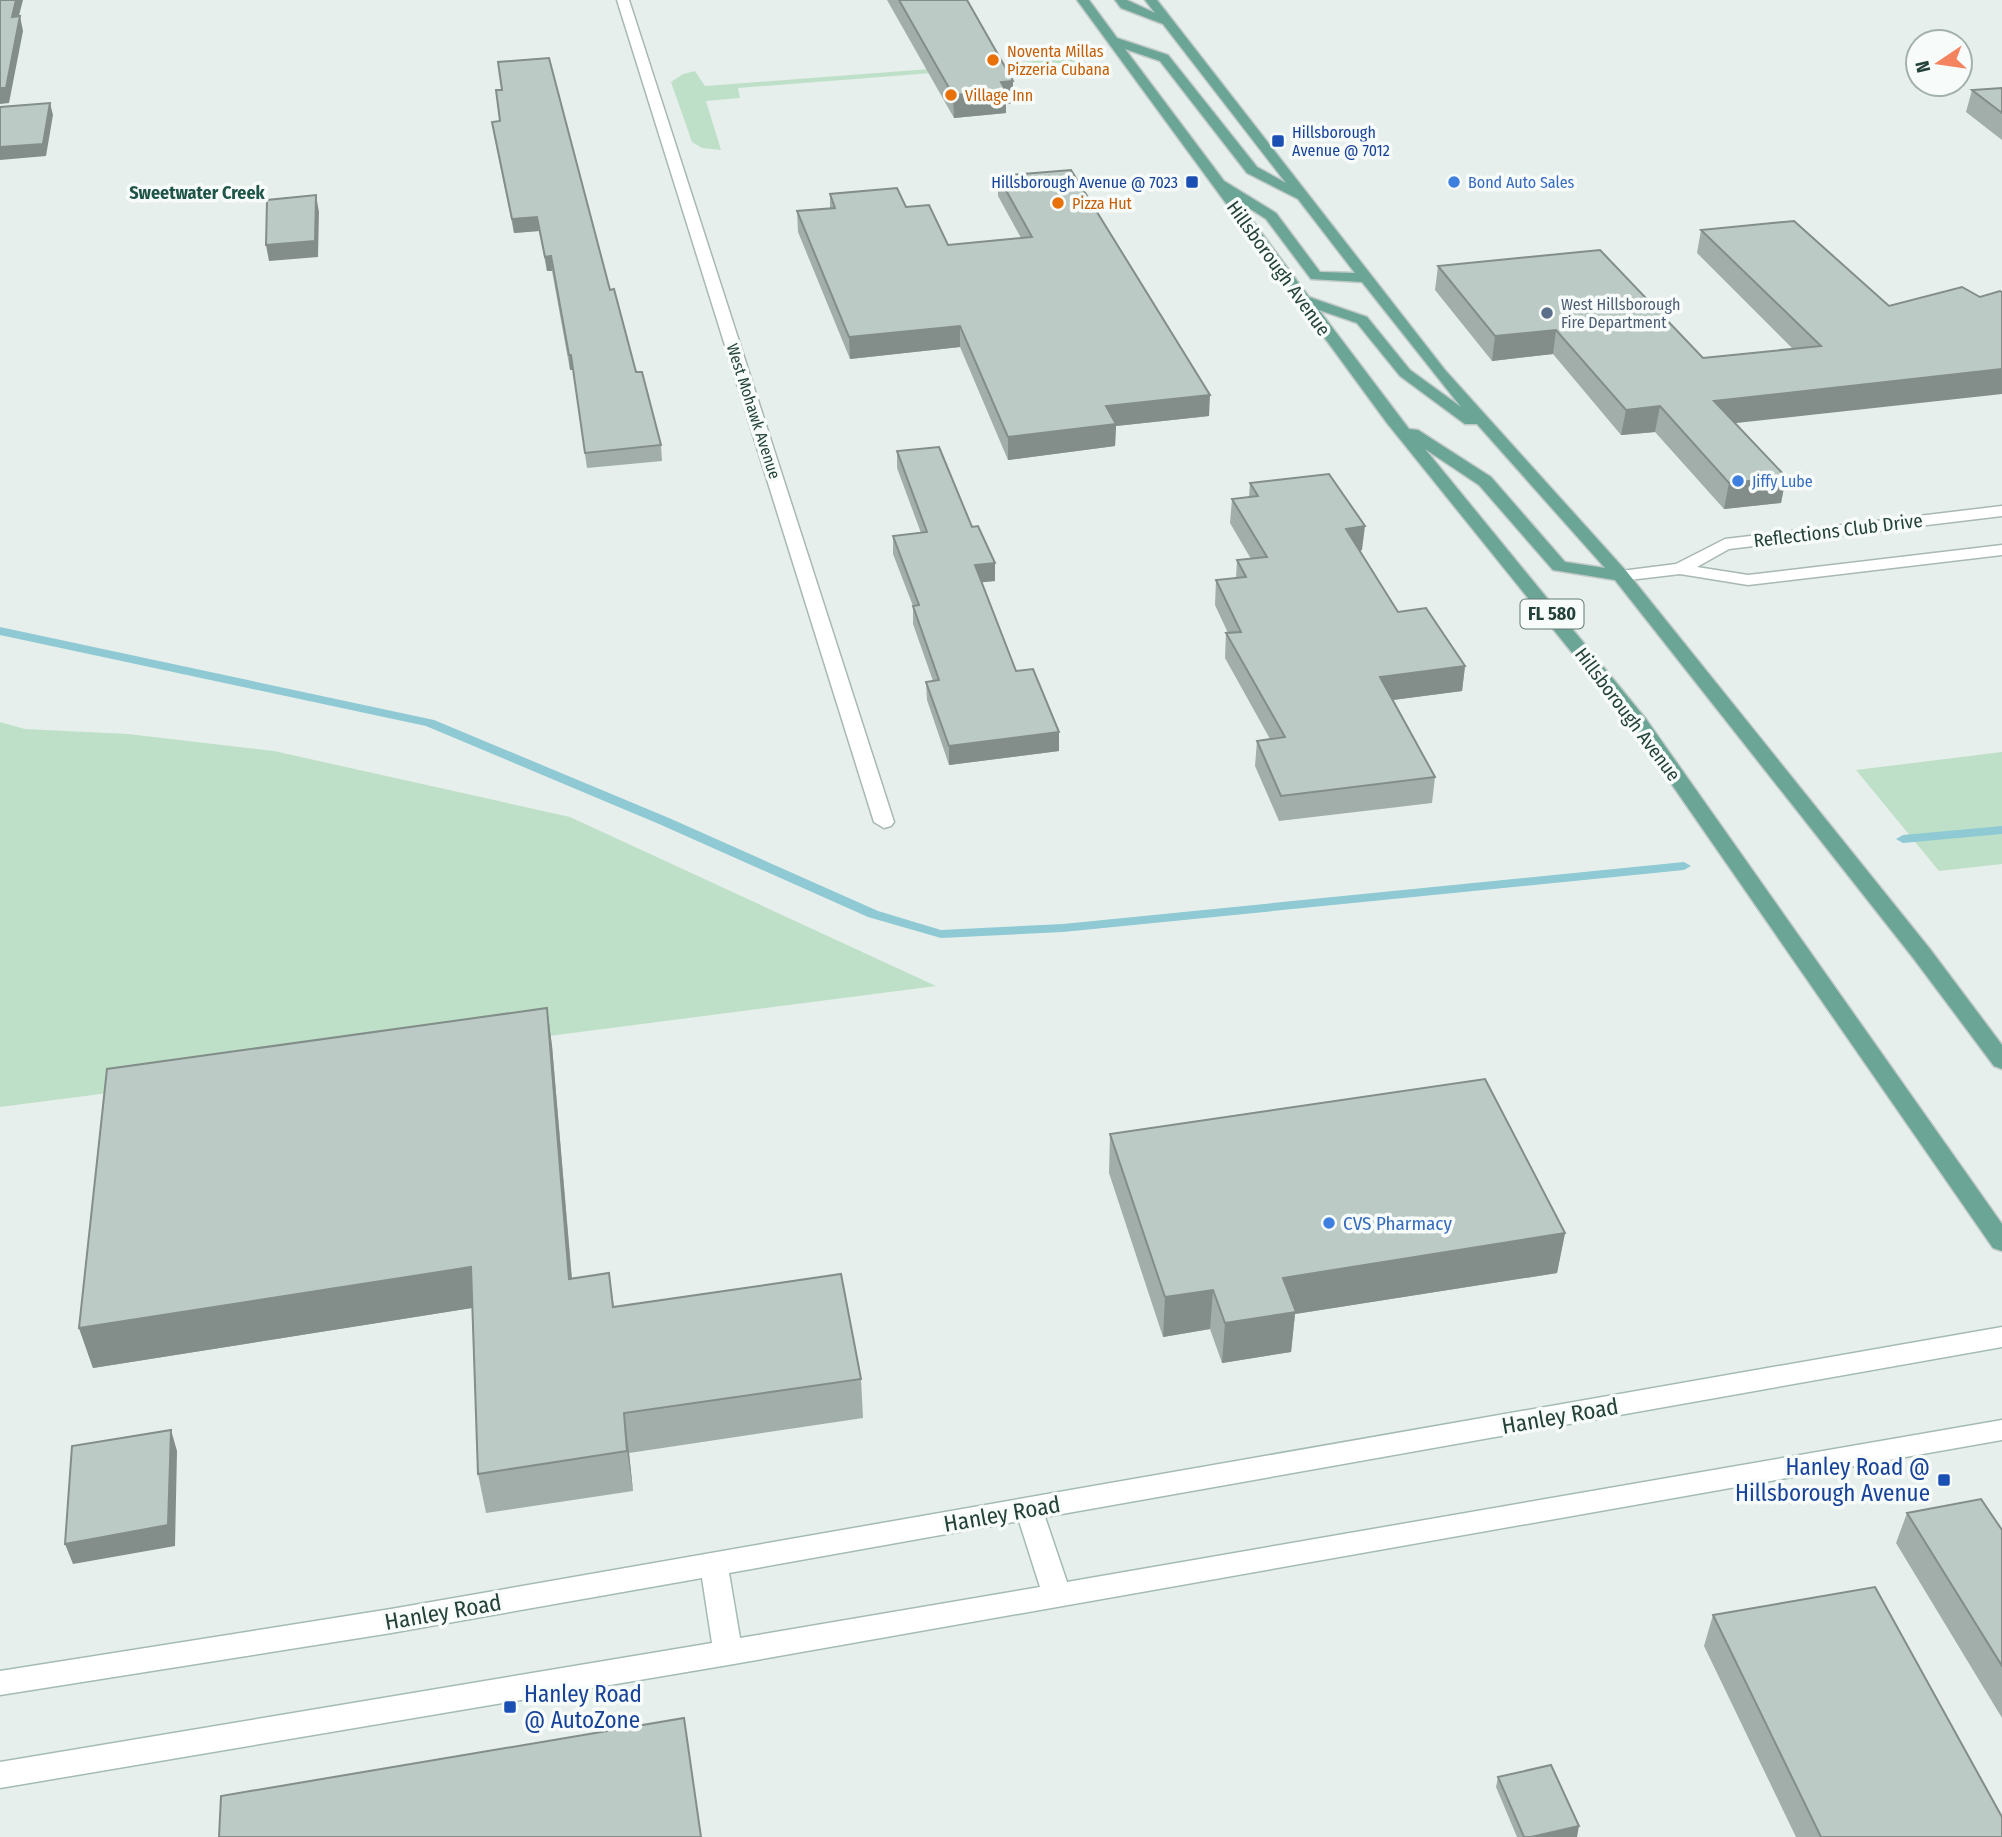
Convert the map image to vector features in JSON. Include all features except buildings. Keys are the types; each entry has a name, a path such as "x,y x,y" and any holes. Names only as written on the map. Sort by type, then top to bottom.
{"main road":[{"name":"Hillsborough Avenue","path":"1083,0 1393,420 1639,723 2002,1242"},
{"path":"1121,0 1125,6 1167,20"},
{"path":"1151,0 1440,373 1621,576 1922,954 2002,1061"},
{"path":"1112,40 1164,58 1252,170 1306,199"},
{"path":"1213,178 1271,216 1316,276 1367,278"},
{"path":"1302,299 1362,320 1405,373 1504,444"},
{"path":"1393,420 1485,481 1559,566 1621,576"}],"street":[{"name":"West Mohawk Avenue","path":"623,0 884,822"},
{"name":"Reflections Club Drive","path":"1680,569 1725,544 2002,511"},
{"name":"Reflections Club Drive","path":"1621,576 1680,569 1748,580 2002,550"},
{"name":"Hanley Road","path":"0,1683 240,1647 2002,1337"},
{"path":"0,1774 728,1653 2002,1430"},
{"path":"1029,1508 1056,1595"},
{"path":"714,1564 728,1653"}],"green space":[{"path":"1078,48 1085,61 738,88 740,98 706,101 721,150 702,148 692,142 671,82 683,74 695,71 705,86 1073,58 1071,49"},
{"path":"0,722 25,729 128,734 274,751 570,817 936,986 0,1107"},
{"path":"2002,752 2002,864 1939,871 1856,770"}],"waterway":[{"path":"0,631 430,723 664,821 873,914 941,934 1063,928 1684,866"},
{"path":"1903,839 2002,830"}],"place":[{"name":"Noventa Millas Pizzeria Cubana","path":"993,60"},
{"name":"Village Inn","path":"951,95"},
{"name":"Hillsborough Avenue @ 7012","path":"1278,141"},
{"name":"Hillsborough Avenue @ 7023","path":"1192,182"},
{"name":"Bond Auto Sales","path":"1454,182"},
{"name":"Pizza Hut","path":"1058,203"},
{"name":"West Hillsborough Fire Department","path":"1547,313"},
{"name":"Jiffy Lube","path":"1738,481"},
{"name":"CVS Pharmacy","path":"1329,1223"},
{"name":"Hanley Road @ Hillsborough Avenue","path":"1944,1480"},
{"name":"Hanley Road @ AutoZone","path":"510,1707"}],"district":[{"name":"Sweetwater Creek","path":"197,193"}]}
